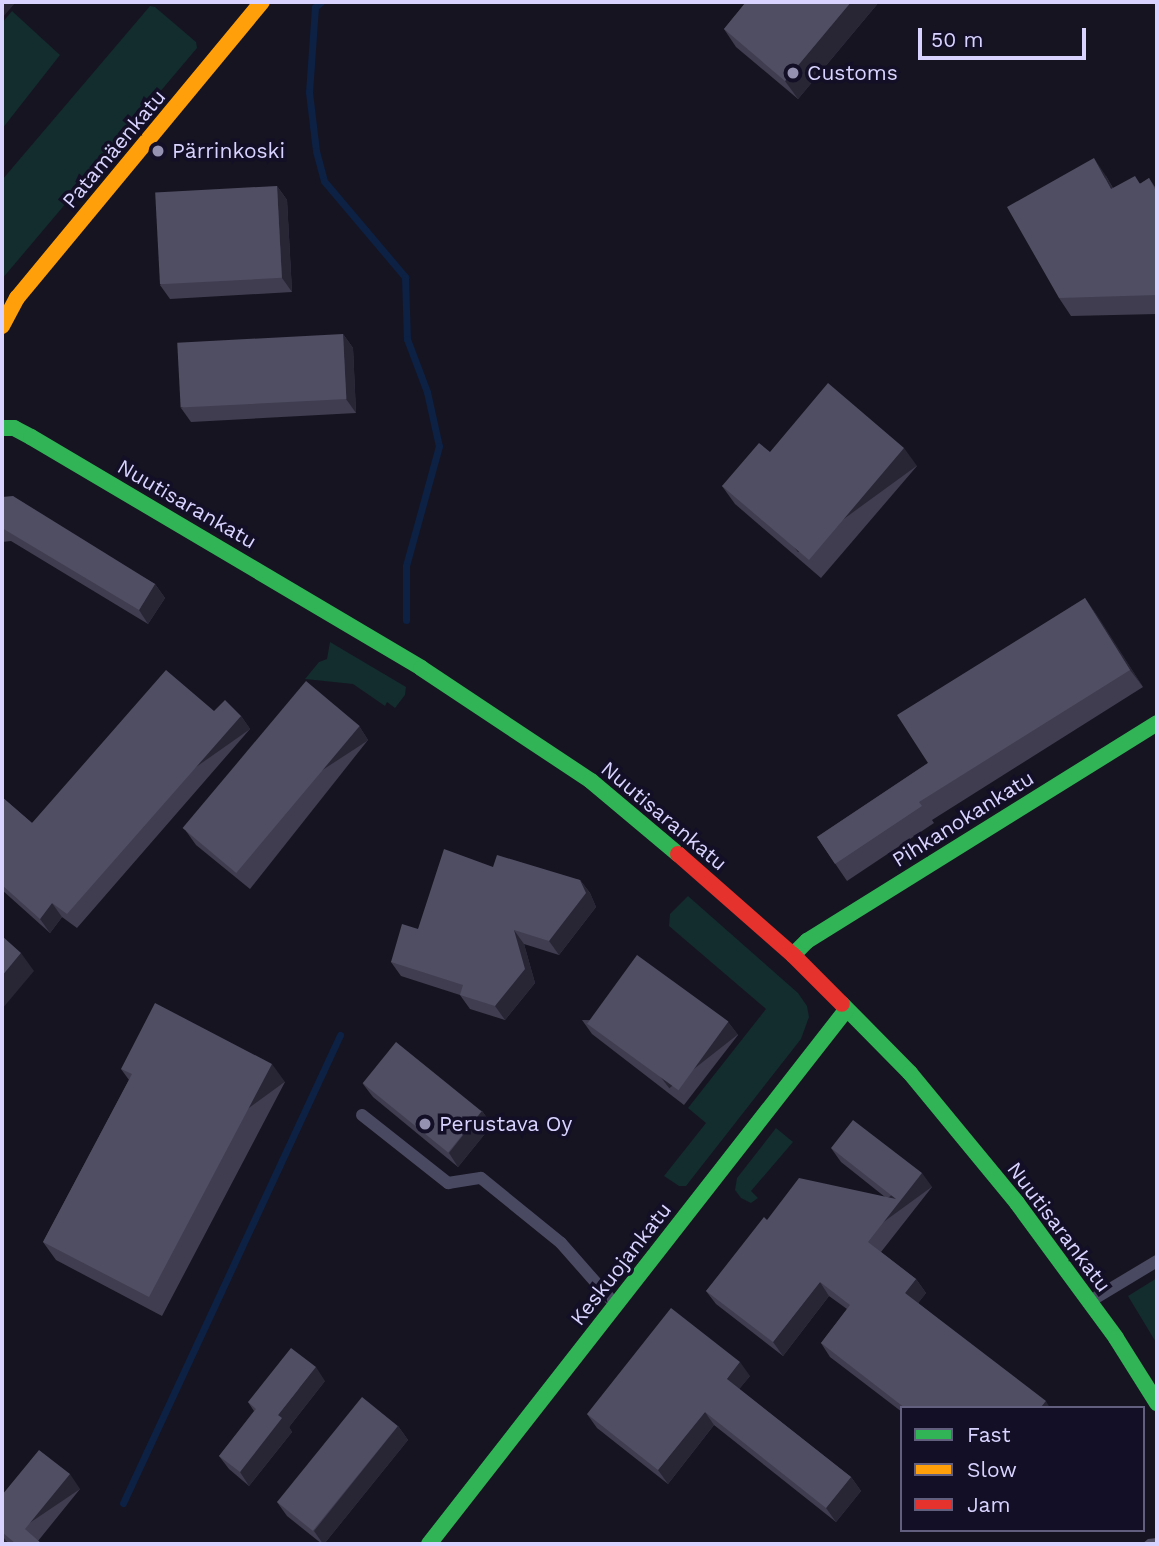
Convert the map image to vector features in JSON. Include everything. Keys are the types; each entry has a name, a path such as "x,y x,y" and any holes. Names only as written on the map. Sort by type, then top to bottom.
{"main road":[{"name":"Patamäenkatu","path":"2,326 17,298 235,38 262,2"},
{"name":"Nuutisarankatu","path":"2,428 14,428 31,437 251,566 508,724 591,781 793,955 910,1073 1017,1203 1089,1302 1157,1403"},
{"name":"Pihkanokankatu","path":"793,955 807,941 1157,723"},
{"name":"Keskuojankatu","path":"429,1544 846,1010"}],"lane":[{"path":"362,1115 448,1183 481,1178 561,1243 616,1305"},
{"path":"1089,1302 1157,1261"}],"green space":[{"path":"150,6 155,7 196,42 197,48 2,279 2,180"},
{"path":"12,11 60,55 2,129 2,23"},
{"path":"330,642 406,687 405,695 395,708 387,702 385,706 353,684 305,679 319,662 327,659"},
{"path":"688,896 798,993 807,1006 809,1017 801,1039 686,1186 679,1186 664,1176 706,1123 688,1108 766,1009 669,926 670,914"},
{"path":"776,1128 793,1142 751,1191 758,1198 751,1203 741,1198 735,1190 737,1178"},
{"path":"1157,1278 1157,1344 1128,1296"}],"building":[{"name":"Customs","path":"746,2 851,2 785,81 724,29"},
{"path":"1094,158 1111,189 1135,176 1140,184 1149,178 1157,193 1157,295 1059,298 1007,207"},
{"path":"277,186 282,278 160,284 155,192"},
{"path":"343,334 346,399 181,408 177,343"},
{"path":"828,383 904,448 809,560 722,486 759,443 770,452"},
{"path":"13,496 155,584 139,610 2,528 2,497"},
{"path":"1085,598 1130,670 919,802 922,806 835,864 817,837 928,763 897,715"},
{"path":"166,670 214,711 225,700 241,716 67,914 52,903 40,919 2,885 2,797 32,823"},
{"path":"306,681 360,726 236,873 183,828"},
{"path":"444,849 493,867 497,855 580,880 586,893 549,941 514,930 525,969 495,1006 460,995 463,985 391,962 402,924 418,929"},
{"path":"2,936 21,953 2,976"},
{"path":"637,955 728,1021 678,1090 587,1024"},
{"path":"155,1003 272,1064 149,1297 43,1242 132,1074 121,1069"},
{"path":"396,1042 481,1111 448,1152 363,1083"},
{"path":"853,1120 922,1173 868,1242 916,1279 905,1293 1046,1401 1042,1406 902,1406 821,1343 850,1305 820,1282 773,1342 706,1291 764,1217 767,1220 799,1178 896,1199 831,1148"},
{"path":"671,1308 740,1362 727,1379 851,1477 826,1508 705,1412 658,1470 587,1414"},
{"path":"291,1348 316,1367 278,1415 282,1418 240,1472 219,1456 256,1409 248,1402"},
{"path":"362,1397 398,1426 313,1531 277,1502"},
{"path":"39,1450 70,1474 25,1529 42,1544 16,1544 2,1532 2,1495"},
{"path":"1157,1538 1157,1544 1142,1544 1148,1539"}],"waterway":[{"path":"321,2 315,7 309,92 316,151 324,181 405,277 407,339 427,392 439,446 406,566 406,620"},
{"path":"123,1503 340,1035"}],"traffic: fast":[{"path":"2,428 14,428 31,437 421,668 591,781 678,854"},
{"path":"793,955 807,941 1157,723"},
{"path":"842,1004 910,1073 1017,1203 1116,1338 1157,1403"},
{"path":"429,1544 846,1010"}],"traffic: slow":[{"path":"2,326 17,298 262,2"}],"traffic: jam":[{"path":"678,854 793,955 842,1004"}],"place":[{"name":"Customs","path":"793,73"},
{"name":"Pärrinkoski","path":"158,151"},
{"name":"Perustava Oy","path":"425,1124"}]}
